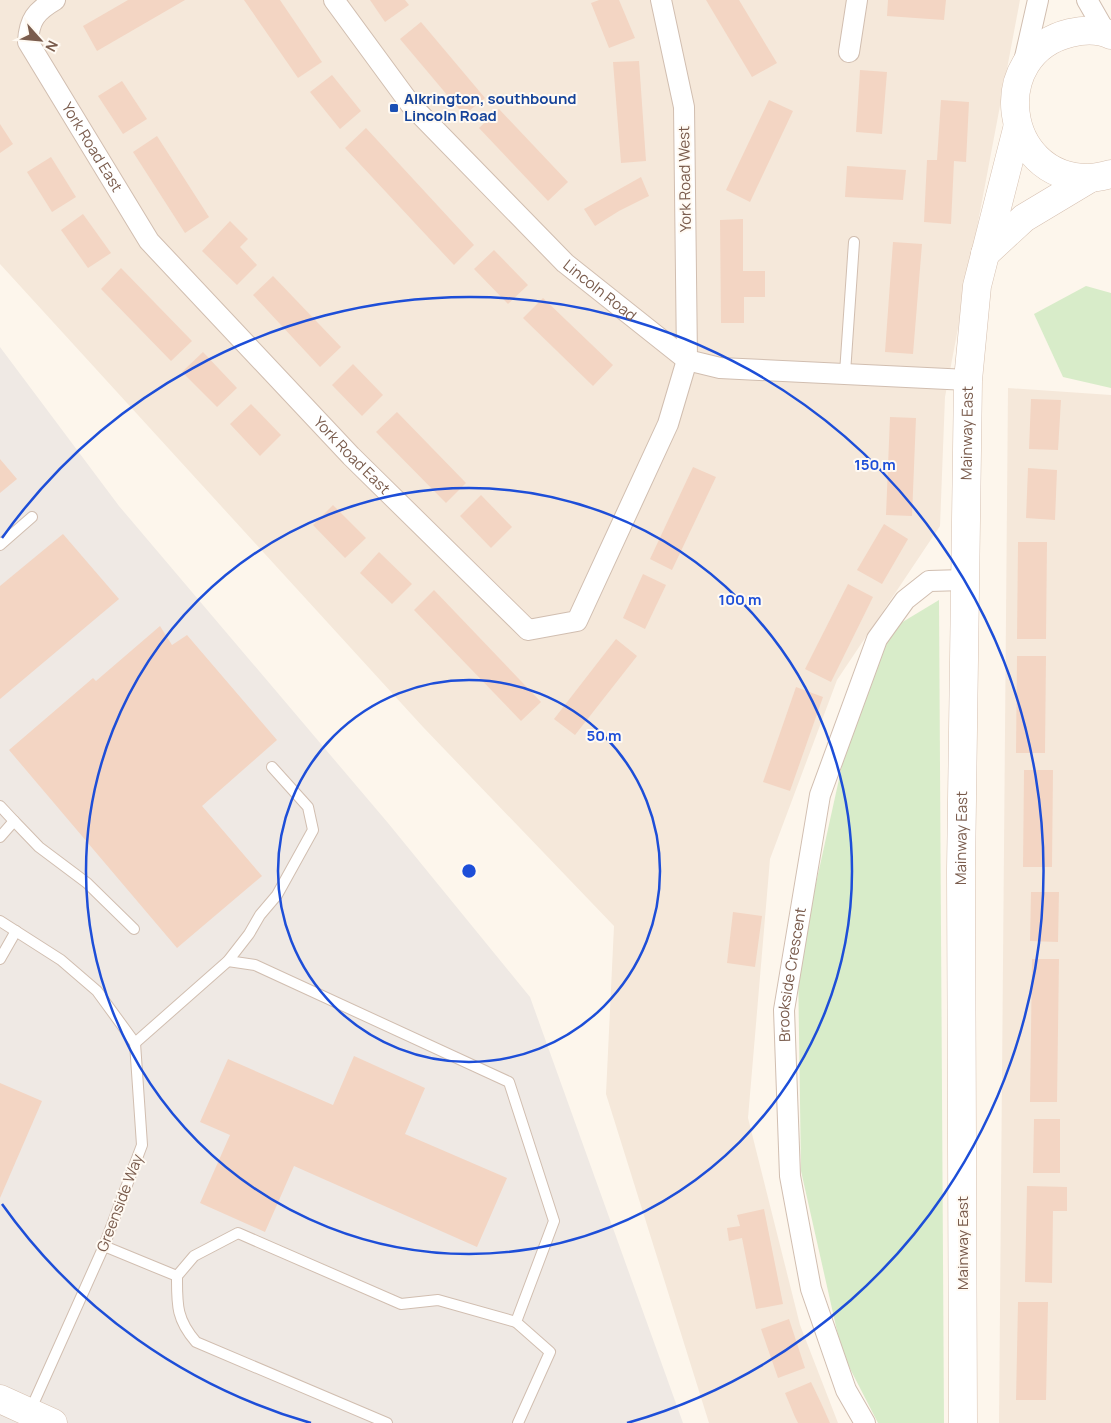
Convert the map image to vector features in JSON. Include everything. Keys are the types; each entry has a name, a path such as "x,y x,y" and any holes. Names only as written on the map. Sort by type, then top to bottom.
{"street":[{"name":"York Road East","path":"55,0 40,9 29,28 28,42 149,241 351,456 528,630 577,621 668,424 687,360"},
{"name":"Lincoln Road","path":"334,0 411,105 565,263 687,360 720,368 968,380"},
{"name":"York Road West","path":"661,0 684,107 687,360"},
{"path":"849,52 857,0"},
{"path":"1038,0 1023,68 1014,98 1018,129 1029,150 1045,166 1066,176 1100,176"},
{"path":"1086,0 1109,34"},
{"path":"1023,68 1038,49 1058,36 1082,30 1109,34"},
{"name":"Mainway East","path":"964,1423 961,870 968,380 977,286 1018,129"},
{"path":"985,254 1024,218 1100,176"},
{"name":"Brookside Crescent","path":"864,1423 846,1390 811,1289 790,1176 784,1010 820,796 877,639 905,600 929,581 964,580"},
{"path":"0,1399 39,1419"}],"lane":[{"path":"845,373 854,242"},
{"path":"0,545 32,517"},
{"path":"0,921 61,960 97,991 134,1043 228,961 260,915 277,895 313,830 308,807 272,767"},
{"path":"0,806 39,847 87,883 134,929"},
{"path":"0,837 14,821"},
{"path":"0,960 16,931"},
{"path":"228,961 255,965 509,1082 554,1221 516,1322"},
{"name":"Greenside Way","path":"39,1419 142,1145 134,1043"},
{"path":"387,1423 196,1342 186,1331 177,1310 177,1276 194,1256 238,1233 401,1304 438,1300 516,1322 550,1352 518,1423"},
{"path":"104,1246 177,1276"}],"shaded area":[{"path":"0,0 1020,0 945,397 940,526 837,680 770,859 748,1118 800,1325 838,1423 709,1423 606,1094 614,926 423,727 0,264"},
{"path":"0,347 119,506 388,823 530,997 683,1423 0,1423"},
{"path":"1008,388 1111,395 1111,1423 999,1423"}],"green space":[{"path":"1086,286 1111,293 1111,388 1063,377 1034,314"},
{"path":"939,600 944,1423 878,1423 842,1353 801,1171 798,965 845,752 891,629"}],"building":[{"path":"128,0 185,0 97,51 83,26"},
{"path":"244,0 280,0 322,62 298,78"},
{"path":"370,0 405,0 409,5 385,22"},
{"path":"599,0 619,0 635,38 609,48 591,3"},
{"path":"706,0 739,0 777,63 752,77"},
{"path":"888,0 946,0 944,20 887,16"},
{"path":"421,22 485,98 464,115 400,39"},
{"path":"639,61 646,161 621,163 613,62"},
{"path":"860,70 887,72 882,134 856,132"},
{"path":"332,75 361,111 340,129 310,92"},
{"path":"122,81 147,119 123,134 98,96"},
{"path":"769,100 793,111 750,202 726,190"},
{"path":"941,100 969,102 966,162 954,161 951,224 924,222 927,160 937,160"},
{"path":"499,109 568,182 548,201 479,128"},
{"path":"0,124 13,144 0,153"},
{"path":"366,128 474,245 454,265 345,148"},
{"path":"157,136 209,217 185,233 133,152"},
{"path":"51,157 76,197 52,212 27,172"},
{"path":"847,166 906,170 903,200 845,197"},
{"path":"641,177 649,196 595,226 584,209"},
{"path":"83,214 111,253 88,268 61,230"},
{"path":"743,219 743,271 765,271 765,297 744,297 744,323 721,323 720,220"},
{"path":"230,221 248,239 240,247 257,265 237,285 202,251"},
{"path":"893,242 922,244 913,354 885,352"},
{"path":"494,250 528,285 508,304 474,269"},
{"path":"121,268 192,341 171,361 101,289"},
{"path":"273,276 341,347 320,367 253,295"},
{"path":"543,298 613,365 593,386 523,318"},
{"path":"203,352 237,388 217,407 182,372"},
{"path":"353,364 383,395 362,416 332,385"},
{"path":"1031,399 1061,400 1058,450 1029,449"},
{"path":"251,404 281,435 260,456 230,424"},
{"path":"397,412 466,483 446,503 376,432"},
{"path":"890,417 916,418 912,516 886,515"},
{"path":"0,459 17,479 0,493"},
{"path":"693,467 716,477 672,570 650,559"},
{"path":"1028,468 1057,470 1055,520 1026,518"},
{"path":"481,495 512,527 491,548 460,516"},
{"path":"333,505 366,538 345,558 313,525"},
{"path":"884,524 908,539 882,584 857,570"},
{"path":"63,534 119,599 0,699 0,586"},
{"path":"1018,542 1047,542 1046,639 1017,639"},
{"path":"379,552 412,584 392,604 360,573"},
{"path":"643,574 666,585 645,629 623,618"},
{"path":"848,584 873,597 831,682 805,669"},
{"path":"434,590 541,702 521,721 414,610"},
{"path":"160,626 172,645 187,635 277,740 202,806 262,876 177,948 9,750 93,678 96,681"},
{"path":"616,639 637,656 575,735 554,719"},
{"path":"1017,656 1046,656 1045,753 1016,753"},
{"path":"796,687 823,697 790,791 763,782"},
{"path":"1024,770 1053,770 1052,867 1023,867"},
{"path":"1031,892 1059,892 1058,942 1030,941"},
{"path":"733,912 762,916 755,967 727,963"},
{"path":"1032,959 1059,959 1057,1102 1030,1102"},
{"path":"354,1056 425,1088 405,1134 507,1178 477,1247 294,1166 265,1232 200,1203 230,1135 200,1122 228,1059 333,1105"},
{"path":"0,1083 42,1101 0,1198"},
{"path":"1034,1119 1060,1119 1060,1173 1033,1173"},
{"path":"1027,1186 1067,1187 1067,1211 1053,1211 1052,1283 1025,1282"},
{"path":"764,1209 783,1304 756,1309 742,1238 729,1241 727,1228 740,1226 737,1215"},
{"path":"1018,1302 1048,1302 1046,1400 1016,1400"},
{"path":"789,1319 805,1368 778,1378 761,1329"},
{"path":"811,1382 830,1423 798,1423 795,1417 785,1393"}],"place":[{"name":"Alkrington, southbound Lincoln Road","path":"394,108"}]}
